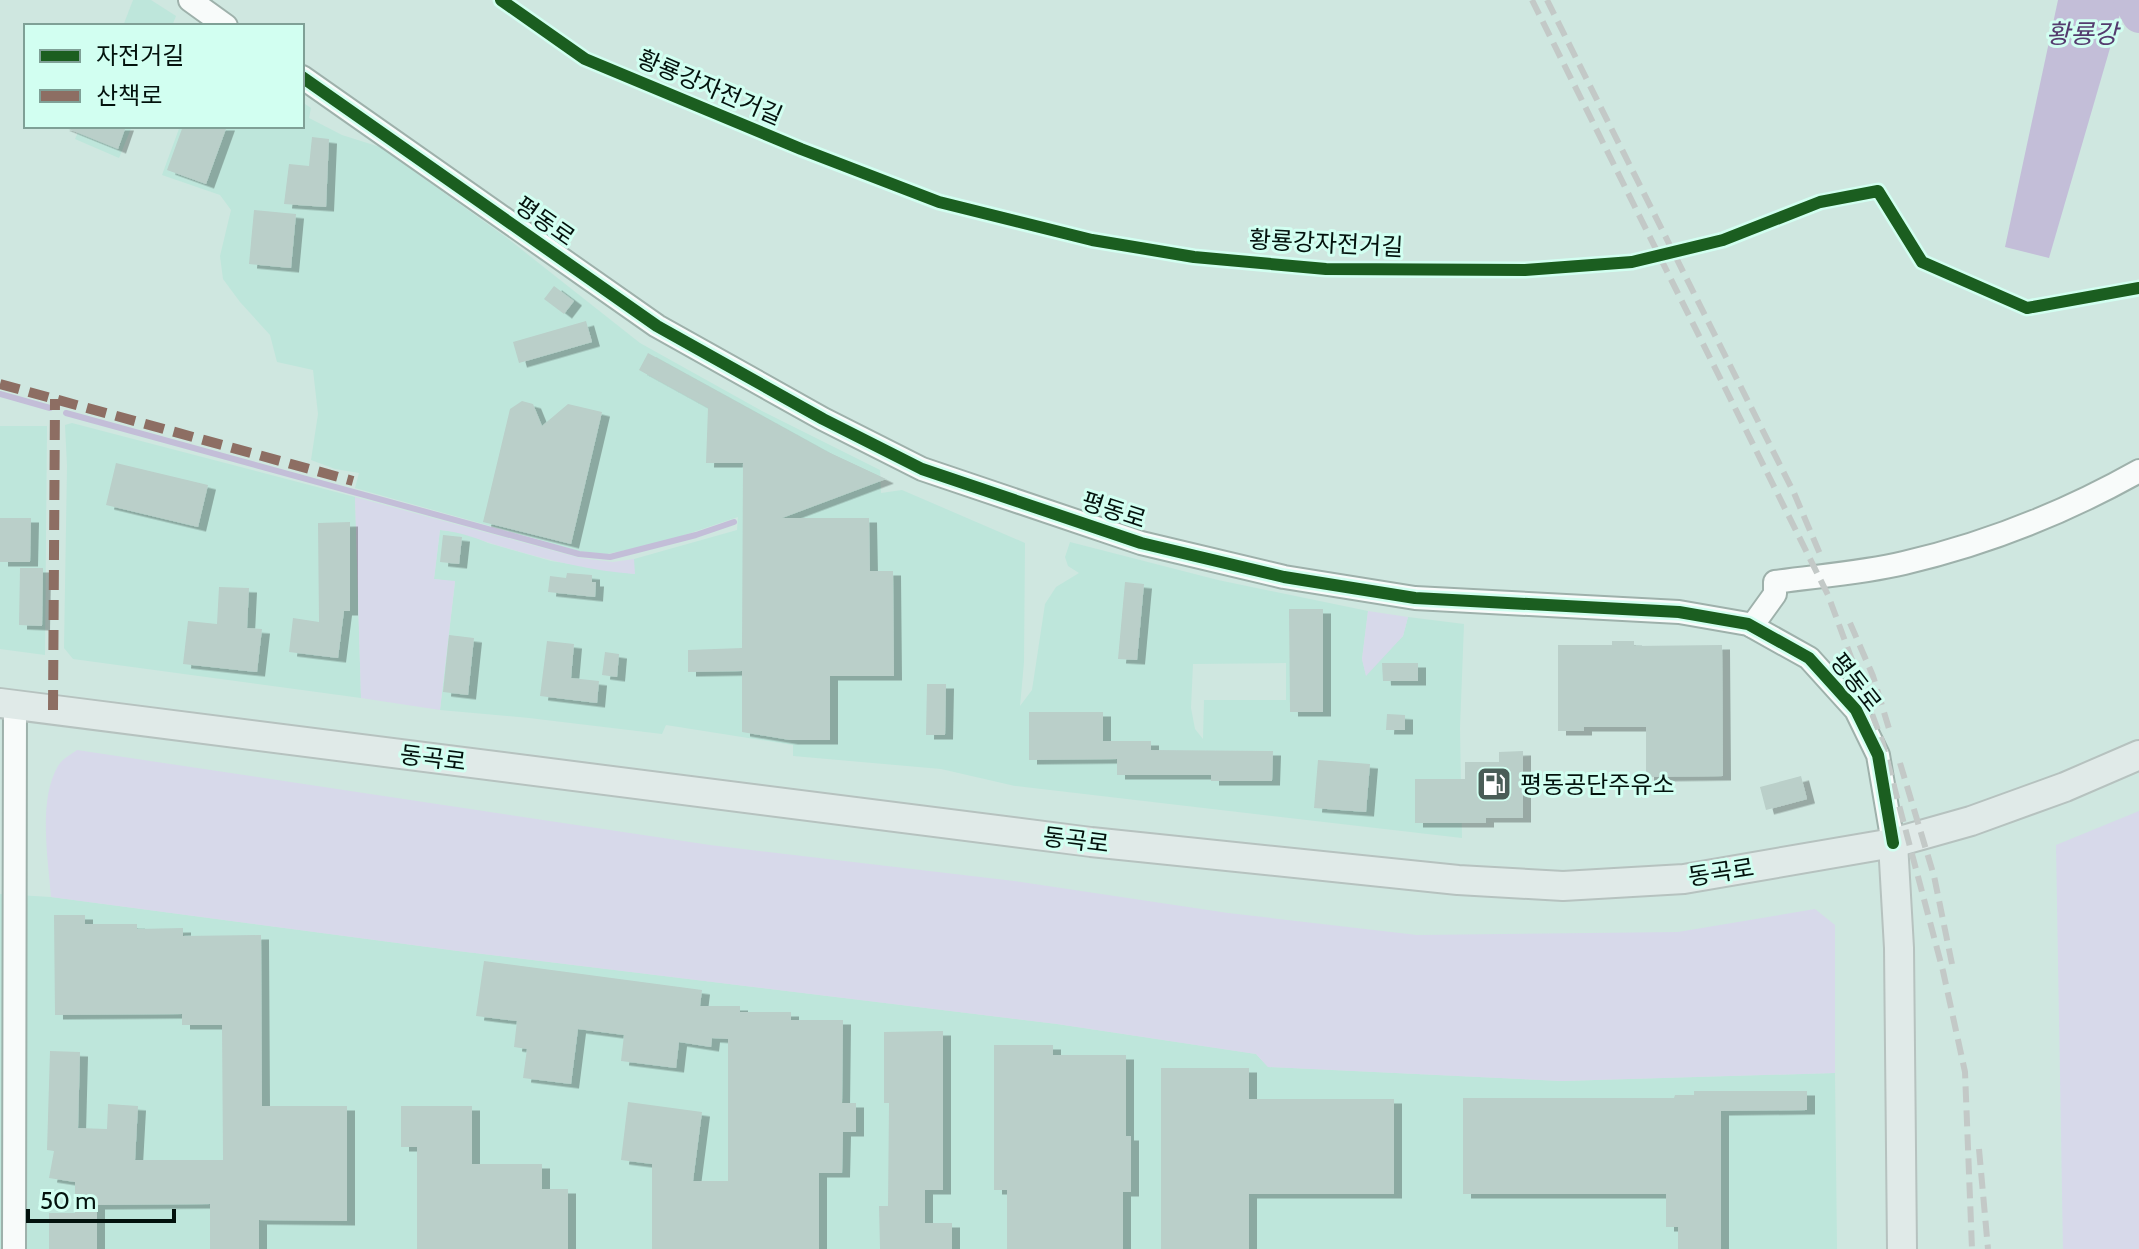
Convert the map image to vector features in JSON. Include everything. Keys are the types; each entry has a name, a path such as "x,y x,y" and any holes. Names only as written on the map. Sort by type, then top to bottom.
{"main road":[{"name":"동곡로","path":"7,704 1091,842 1458,880 1563,886 1684,879 1893,843 1971,821 2065,787 2139,755"},
{"name":"평동로","path":"1893,843 1899,948 1902,1249"}],"street":[{"path":"190,0 223,24"},
{"name":"평동로","path":"304,78 657,326 823,419 922,469 1141,543 1284,577 1415,598 1679,612 1752,626 1809,658 1856,710 1878,755 1893,843"},
{"path":"1752,626 1775,594 1775,582 1902,563 1984,540 2051,515 2139,471"},
{"path":"7,704 14,1249"}],"shaded area":[{"path":"133,0 151,0 176,16 173,24 124,24"},
{"path":"304,103 311,108 309,118 342,135 380,147 507,238 640,343 762,411 880,470 881,493 902,490 1025,543 1024,662 1020,706 1032,690 1045,604 1056,587 1079,573 1068,566 1065,557 1070,542 1218,580 1368,611 1362,659 1366,675 1403,636 1408,617 1464,624 1460,728 1462,838 1015,786 941,769 793,756 793,745 666,725 662,734 440,710 455,582 434,579 440,530 465,533 551,561 634,574 634,559 737,530 738,517 664,542 607,554 579,551 355,488 359,473 335,469 311,460 318,414 313,370 277,362 270,335 223,279 220,256 231,210 220,195 162,175 179,128 304,128","holes":["1286,663 1286,700 1204,700 1203,739 1195,729 1191,708 1193,664"]},
{"path":"80,128 131,128 119,158 75,139"},
{"path":"72,423 355,497 361,698 73,659 64,648 65,425"},
{"path":"0,426 47,426 45,655 0,649"},
{"path":"355,497 580,558 613,562 634,559 635,574 567,564 440,530 434,579 455,581 440,710 361,698"},
{"path":"1368,611 1408,617 1403,636 1366,676 1362,659"},
{"path":"77,750 710,845 1014,881 1228,913 1417,935 1678,932 1815,909 1835,925 1835,1073 1562,1081 1268,1067 1256,1054 1057,1024 458,951 51,897 46,830 48,795 58,766"},
{"path":"2139,811 2139,1249 2063,1249 2056,845"},
{"path":"0,894 51,897 458,951 1057,1024 1256,1054 1268,1067 1562,1081 1835,1073 1837,1249 0,1249"}],"water":[{"name":"황룡강","path":"2058,0 2124,0 2049,258 2005,247"}],"building":[{"path":"66,128 125,128 118,149"},
{"path":"182,128 226,128 206,184 167,170"},
{"path":"312,137 329,139 326,207 284,204 289,164 309,166"},
{"path":"254,210 296,214 291,268 249,264"},
{"path":"554,286 574,301 564,314 544,299"},
{"path":"586,321 592,342 519,363 513,342"},
{"path":"648,353 826,451 886,479 782,518 869,518 870,571 893,571 894,676 830,676 830,740 790,740 742,732 742,671 688,672 688,650 742,648 743,463 706,463 708,408 639,370"},
{"path":"522,401 533,404 542,426 568,404 602,412 571,544 483,522 510,409"},
{"path":"116,463 208,485 198,527 106,505"},
{"path":"0,518 31,518 30,562 0,562"},
{"path":"350,522 350,611 344,611 338,658 289,652 293,618 319,622 318,523"},
{"path":"443,535 462,537 459,564 440,562"},
{"path":"20,568 43,568 42,626 19,625"},
{"path":"567,573 592,575 592,582 596,582 595,597 548,592 550,576 566,578"},
{"path":"1125,582 1144,584 1137,660 1118,659"},
{"path":"219,587 249,588 247,628 262,629 257,672 183,664 188,621 217,624"},
{"path":"1289,609 1323,609 1323,712 1290,712"},
{"path":"449,635 474,638 468,695 443,692"},
{"path":"547,641 574,644 571,678 599,681 597,703 540,696"},
{"path":"1612,641 1634,641 1634,646 1722,645 1723,776 1646,777 1646,727 1584,727 1584,731 1558,731 1558,645 1612,645"},
{"path":"605,652 619,654 617,677 602,675"},
{"path":"1382,663 1418,663 1418,681 1383,681"},
{"path":"927,684 946,684 945,735 926,735"},
{"path":"1029,712 1103,712 1103,741 1151,741 1151,750 1273,751 1272,781 1211,781 1211,775 1117,775 1117,759 1029,760"},
{"path":"1387,714 1405,715 1405,730 1386,730"},
{"path":"1523,751 1523,818 1486,818 1486,823 1415,823 1415,779 1465,779 1465,762 1499,762 1499,752"},
{"path":"1318,760 1370,764 1366,812 1314,808"},
{"path":"1801,776 1807,799 1766,810 1760,787"},
{"path":"54,915 85,915 85,924 137,924 137,929 183,928 183,936 261,935 262,1106 347,1106 347,1221 259,1220 259,1249 210,1249 210,1204 97,1205 97,1249 49,1249 49,1213 75,1213 75,1182 49,1178 54,1151 47,1150 50,1051 80,1052 78,1128 107,1129 108,1104 138,1106 135,1160 223,1160 222,1025 182,1025 182,1014 55,1015"},
{"path":"484,961 702,990 700,1006 740,1006 740,1012 791,1012 791,1020 843,1020 842,1103 856,1103 856,1132 843,1132 842,1173 819,1173 819,1249 652,1249 652,1164 621,1160 628,1102 702,1112 693,1181 728,1181 728,1039 712,1038 711,1047 679,1042 676,1068 621,1061 624,1035 578,1029 571,1084 523,1078 527,1049 514,1047 517,1021 476,1016"},
{"path":"943,1031 943,1190 925,1190 925,1223 952,1223 952,1249 880,1249 879,1206 888,1206 889,1103 884,1103 884,1032"},
{"path":"994,1045 1053,1045 1053,1055 1126,1055 1126,1136 1131,1136 1131,1192 1123,1192 1123,1249 1007,1249 1007,1190 994,1190"},
{"path":"1161,1068 1249,1068 1249,1099 1394,1099 1394,1194 1249,1194 1249,1249 1161,1249"},
{"path":"1694,1091 1807,1091 1807,1110 1721,1111 1721,1249 1678,1249 1678,1227 1666,1227 1666,1194 1463,1194 1463,1098 1674,1098 1675,1095 1694,1095"},
{"path":"401,1106 472,1106 472,1164 542,1164 542,1189 568,1189 568,1249 417,1249 417,1147 401,1147"}],"waterway":[{"path":"2130,0 2139,16"},
{"path":"0,394 50,408"},
{"path":"66,413 579,554 610,557 734,522"}],"railway":[{"path":"1532,0 1828,595 1882,741 1943,971 1965,1072 1972,1249"},
{"path":"1547,0 1794,493 1820,554"},
{"path":"1850,623 1873,676 1890,732"},
{"path":"1900,763 1934,876 1952,964"},
{"path":"1979,1149 1988,1249"}],"marked path":[{"path":"0,384 353,481"},
{"path":"53,710 55,399"}],"cycle path":[{"name":"황룡강자전거길","path":"501,0 585,59 801,149 939,202 1092,240 1194,257 1326,269 1525,270 1632,262 1723,240 1820,202 1878,191 1922,262 2027,308 2139,288"},
{"path":"304,78 657,326 823,419 922,469 1141,543 1284,577 1415,598 1679,612 1748,624 1809,658 1856,710 1878,755 1893,843"}],"place":[{"name":"평동공단주유소","path":"1494,784"}]}
